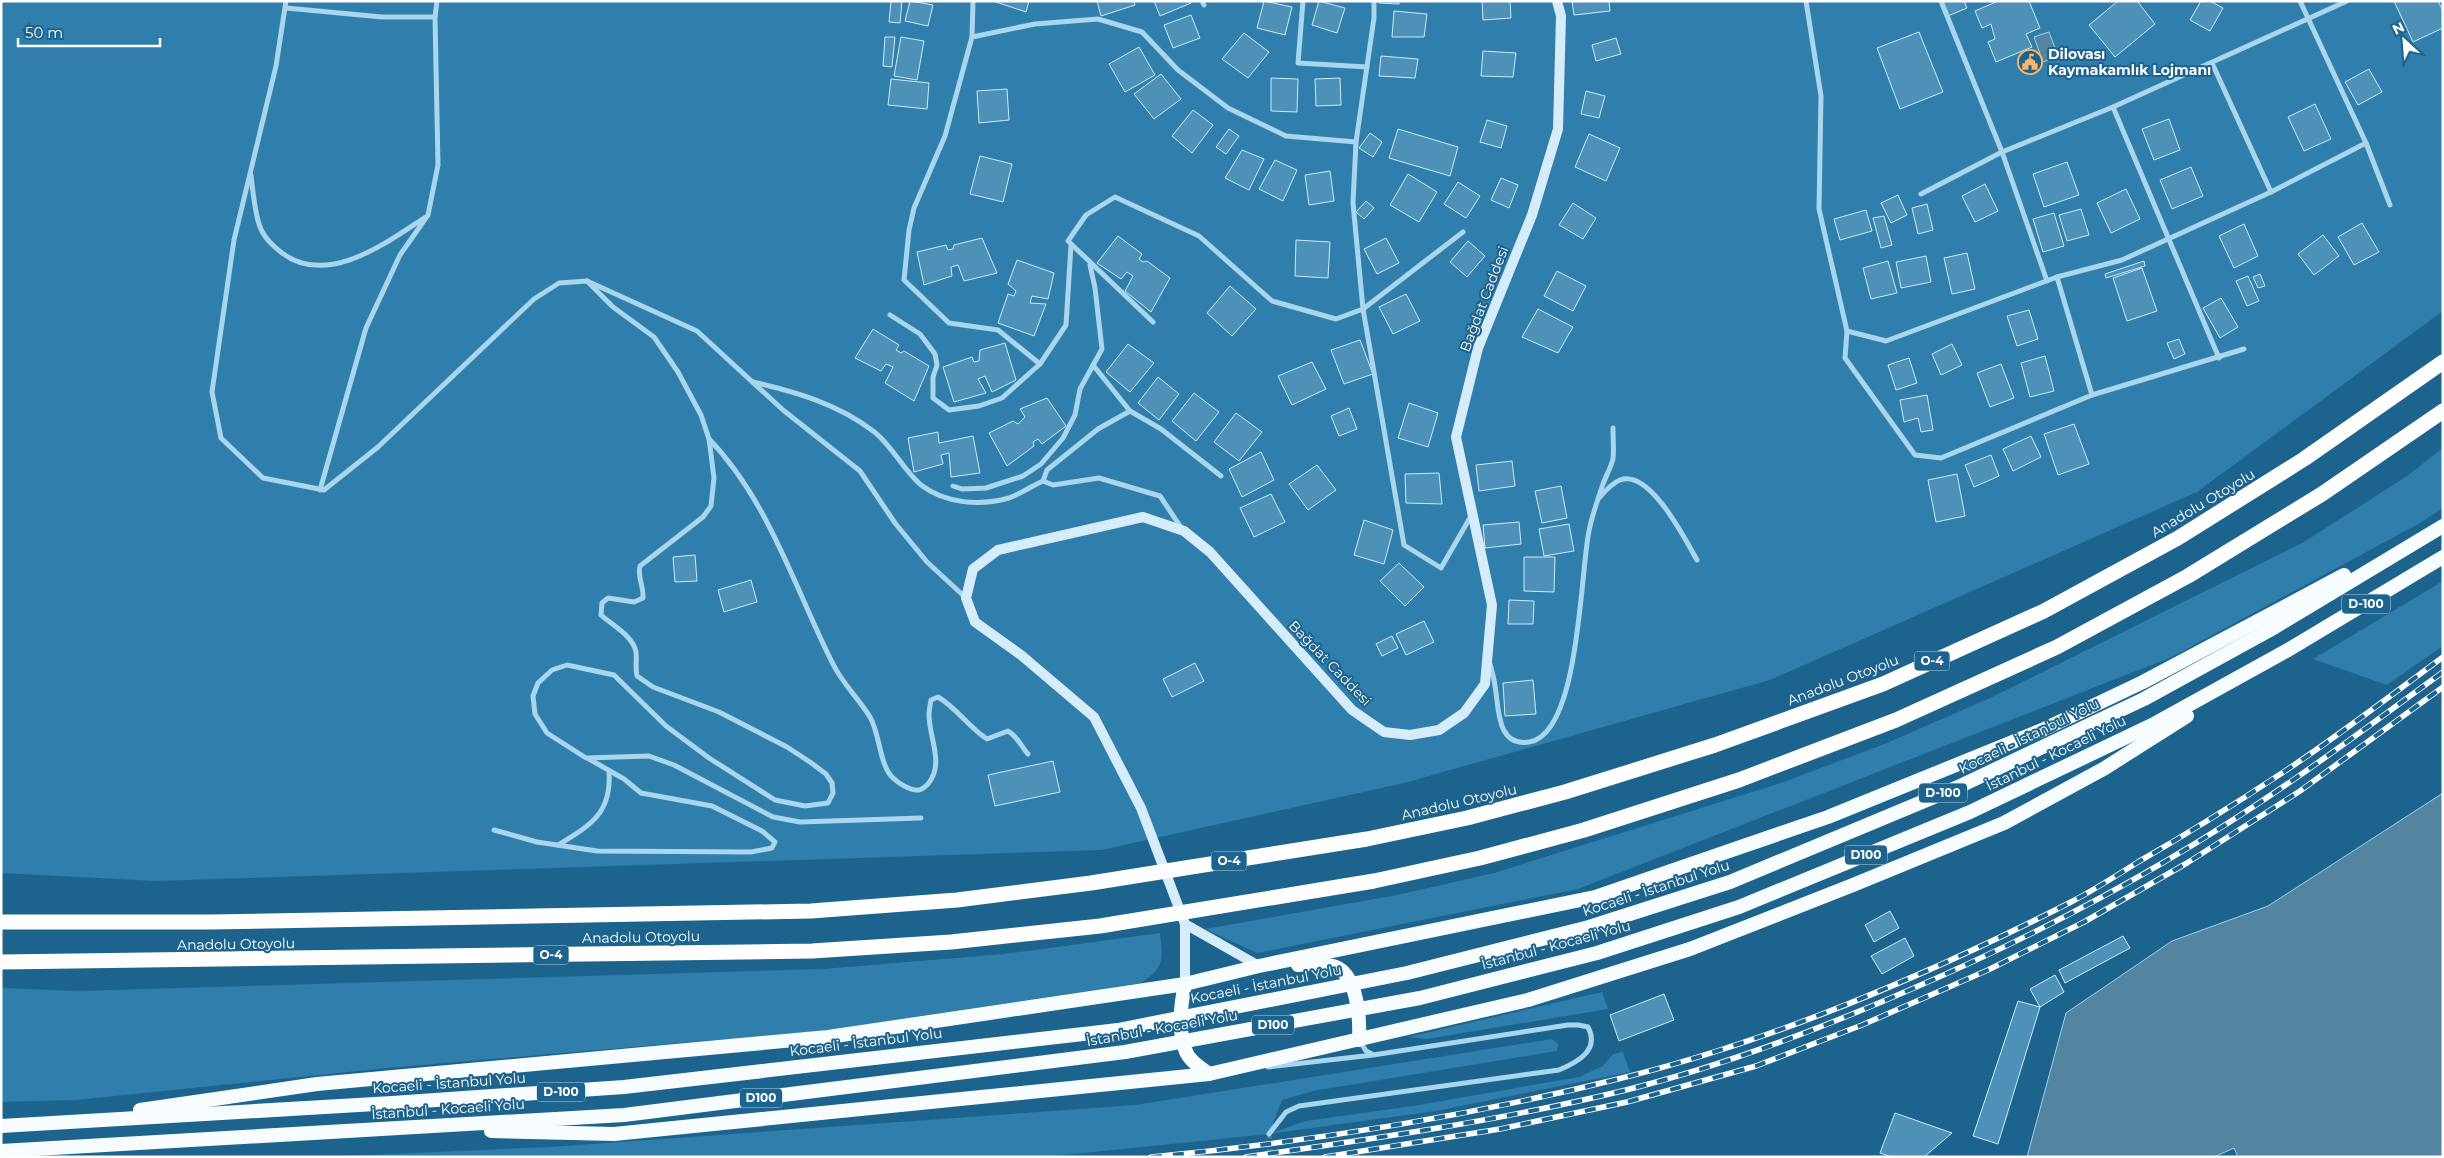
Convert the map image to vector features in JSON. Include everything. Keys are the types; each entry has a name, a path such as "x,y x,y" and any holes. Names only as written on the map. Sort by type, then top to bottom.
{"highway":[{"name":"Anadolu Otoyolu","path":"1,922 210,922 811,911 957,900 1091,884 1366,839 1467,818 1565,792 1715,745 1883,684 2044,611 2178,538 2304,459 2443,362"},
{"name":"Anadolu Otoyolu","path":"1,962 812,951 951,942 1100,926 1374,881 1480,858 1584,830 1739,780 1896,720 2057,647 2188,576 2322,494 2443,411"},
{"path":"48,1124 318,1084 828,1037 1185,984 1259,966 1595,897 1828,817 2042,730 2143,682 2443,522"},
{"name":"Kocaeli - İstanbul Yolu","path":"1,1126 624,1087 1118,1030 1407,973 1589,927 1730,882 1958,787 2144,699 2275,626 2443,526"},
{"name":"İstanbul - Kocaeli Yolu","path":"1,1151 624,1114 1125,1052 1420,998 1596,953 1739,907 1970,812 2156,723 2288,650 2443,558"},
{"path":"396,1129 614,1134 1209,1074 1528,1000 1690,949 1853,885 1995,826 2105,768 2288,650"},
{"path":"1259,966 1317,964 1335,966 1350,978 1360,1021 1359,1040"},
{"path":"1185,984 1180,1008 1185,1050 1192,1061 1209,1074"}],"main road":[{"name":"Bağdat Caddesi","path":"966,598 973,569 998,550 1143,517 1184,531 1210,552 1352,710 1384,732 1410,735 1440,730 1464,713 1485,684 1492,605 1456,437 1478,348 1532,215 1558,129 1561,16 1557,1"},
{"path":"966,598 975,622 1021,655 1094,718 1141,808 1185,924 1185,984"},
{"path":"1185,924 1259,966"}],"street":[{"path":"286,1 276,66 234,240 212,392 221,438 263,478 324,490 378,447 534,299 559,283 587,281 697,331 783,410 860,471 894,523 927,562 966,598"},
{"path":"320,490 366,328 400,255 428,215 438,165 435,17 437,1"},
{"path":"974,1 972,37 945,136 914,208 909,230 904,280 949,323 998,330 1040,364"},
{"path":"1303,1 1298,63 1367,67"},
{"path":"1374,1 1356,142 1353,203 1364,309 1404,545 1441,568 1472,516"},
{"path":"1806,1 1822,96 1819,209 1847,332 1845,358 1915,455 1941,458 2092,395 2244,349"},
{"path":"1941,1 2002,152 2048,281"},
{"path":"2300,1 2366,143 2390,205"},
{"path":"1921,194 2002,152 2113,107 2347,1"},
{"path":"286,8 382,17 435,17"},
{"path":"972,37 1035,24 1098,19 1142,32 1178,70 1228,108 1252,120 1286,136 1356,142"},
{"path":"2212,63 2271,192"},
{"path":"2113,107 2170,238 2219,358"},
{"path":"1847,332 1886,341 2057,277 2122,260 2271,192 2366,143"},
{"path":"251,169 260,225 269,242 288,257 316,265 334,266 372,251 428,215"},
{"path":"1153,322 1068,242 1086,215 1115,197 1199,236 1272,301 1336,319 1364,309 1463,232"},
{"path":"890,315 920,334 935,354 938,365 933,377 933,398 949,410 979,406 1002,398 1040,364 1066,325 1071,245"},
{"path":"953,486 962,489 986,488 1022,476 1041,464 1063,438 1076,415 1080,389 1102,349 1095,288 1090,264"},
{"path":"2057,277 2092,395"},
{"path":"494,830 558,846 597,851 751,852 772,848 775,842 762,831 712,806 642,792 547,733 535,714 533,696 538,683 552,670 567,665 614,675 666,726 709,758 775,800 805,806 828,803 833,793 832,783 826,774 787,747 719,712 653,687 637,676 635,666 636,653 632,641 601,615 602,603 608,598 634,602 643,598 644,590 638,576 640,566 703,517 711,506 714,478 709,439 701,415 678,372 654,337 613,308 587,281"},
{"path":"1093,365 1130,411 1161,429 1221,476"},
{"path":"753,382 796,392 846,414 874,431 921,484 940,496 968,504 1009,498 1043,481 1047,470 1098,428 1130,411"},
{"path":"1488,653 1498,715 1503,729 1510,739 1521,743 1533,742 1543,736 1557,718 1570,677 1589,532 1597,500 1613,459 1614,428"},
{"path":"709,439 727,457 751,495 772,534 834,667 870,717 878,734 884,762 891,776 907,787 918,790 925,788 935,776 936,758 929,715 931,700 938,697 951,705 973,730 988,739 1008,731 1015,734 1019,744 1028,754"},
{"path":"1043,481 1054,485 1099,478 1160,496 1184,531"},
{"path":"1597,500 1621,479 1635,479 1653,492 1697,560"},
{"path":"586,758 649,756 674,765 773,817 800,822 921,818"},
{"path":"558,846 592,823 600,815 610,786 609,771"},
{"path":"1209,1074 1373,1055 1573,1025 1588,1027 1592,1036 1590,1051 1576,1063 1559,1070 1299,1106 1286,1112 1269,1134"},
{"path":"1359,1040 1366,1051 1373,1055"}],"shaded area":[{"path":"1,1 2443,1 2443,311 2197,492 1770,680 1404,783 1102,850 155,881 1,873"},
{"path":"2049,32 2058,56 2043,62 2034,37"},
{"path":"2443,448 2443,508 2420,523 2172,657 1578,889 1257,953 1205,929 1397,895 1494,873 1781,783 1887,743 1990,698 2304,542 2407,476"},
{"path":"2443,581 2443,646 2387,685 2313,659"},
{"path":"2443,793 2443,1157 2238,1157 2234,1148 2214,1157 2027,1157 2066,1013 2172,941 2268,906"},
{"path":"1160,933 1161,962 1155,972 1141,983 820,1031 387,1068 76,1100 1,1102 1,988 78,991 823,969 1004,954"},
{"path":"1602,992 1608,1009 1427,1039 1408,1037"},
{"path":"1552,1039 1558,1044 1557,1051 1313,1091 1282,1100 1269,1134 1045,1157 324,1157 550,1147 1135,1105"},
{"path":"1623,1052 1630,1072 1436,1111 1269,1134 1305,1121 1413,1106 1579,1077 1603,1066 1613,1054"}],"building":[{"path":"891,1 902,1 900,23 889,22"},
{"path":"910,1 933,5 928,26 905,21"},
{"path":"993,1 1029,1 1026,12"},
{"path":"1097,1 1134,1 1135,5 1101,16"},
{"path":"1154,1 1190,1 1191,3 1160,16"},
{"path":"1264,1 1292,7 1285,35 1257,28"},
{"path":"1319,1 1345,8 1337,33 1312,25"},
{"path":"1379,1 1399,1 1399,4 1379,3"},
{"path":"1482,1 1510,1 1511,18 1483,20"},
{"path":"1572,1 1609,1 1610,11 1574,15"},
{"path":"1941,1 1964,1 1967,8 1948,16"},
{"name":"Dilovası Kaymakamlık Lojmanı","path":"1998,1 2029,1 2040,28 2026,34 2032,47 1996,62 1988,42 1995,39 1991,24 1982,28 1975,11"},
{"path":"2118,1 2137,1 2155,24 2115,57 2089,25"},
{"path":"2201,1 2210,1 2223,8 2210,31 2190,20"},
{"path":"2394,1 2438,1 2443,11 2443,28 2413,42"},
{"path":"1394,11 1427,14 1424,37 1392,37"},
{"path":"1191,15 1200,38 1173,48 1164,25"},
{"path":"1919,32 1943,92 1900,109 1877,48"},
{"path":"1244,33 1269,52 1248,78 1222,59"},
{"path":"885,37 895,37 892,67 883,66"},
{"path":"901,37 924,41 917,80 894,76"},
{"path":"1616,38 1621,54 1596,61 1592,45"},
{"path":"1139,47 1155,75 1125,92 1109,64"},
{"path":"1483,51 1516,53 1513,77 1481,76"},
{"path":"1381,56 1418,59 1415,78 1379,76"},
{"path":"2369,69 2382,92 2358,105 2345,82"},
{"path":"1161,74 1181,99 1154,119 1134,94"},
{"path":"1271,78 1298,79 1297,112 1271,111"},
{"path":"1340,78 1341,105 1316,106 1315,79"},
{"path":"891,79 929,83 927,109 888,105"},
{"path":"1007,89 1009,120 979,123 977,91"},
{"path":"1586,91 1605,96 1599,118 1581,114"},
{"path":"2315,104 2331,139 2304,151 2288,117"},
{"path":"1193,110 1213,125 1192,153 1172,136"},
{"path":"2169,119 2180,150 2154,160 2142,129"},
{"path":"1487,120 1507,126 1501,148 1480,142"},
{"path":"1229,129 1239,136 1226,154 1216,147"},
{"path":"1398,129 1458,147 1450,176 1389,158"},
{"path":"1370,133 1382,142 1373,157 1359,148"},
{"path":"1589,134 1620,148 1606,181 1575,167"},
{"path":"1242,150 1264,159 1249,190 1225,178"},
{"path":"980,156 1012,164 1003,202 970,194"},
{"path":"1275,160 1297,170 1283,201 1259,189"},
{"path":"2067,162 2079,195 2044,207 2033,174"},
{"path":"2191,167 2203,196 2172,209 2160,180"},
{"path":"1330,171 1334,201 1309,205 1305,175"},
{"path":"1408,174 1437,192 1419,222 1390,205"},
{"path":"1501,178 1518,185 1509,208 1491,200"},
{"path":"1458,182 1480,196 1466,218 1444,204"},
{"path":"1985,184 1998,211 1975,222 1962,196"},
{"path":"2126,189 2140,219 2111,233 2097,203"},
{"path":"1898,195 1907,215 1891,223 1881,203"},
{"path":"1366,201 1374,208 1364,219 1356,212"},
{"path":"1573,203 1596,218 1583,239 1559,225"},
{"path":"1927,204 1933,230 1918,234 1912,208"},
{"path":"2081,209 2089,235 2067,241 2059,215"},
{"path":"1866,210 1872,231 1840,240 1834,219"},
{"path":"2054,213 2064,246 2043,252 2033,219"},
{"path":"1884,216 1892,245 1881,248 1873,218"},
{"path":"2362,223 2379,252 2354,265 2338,237"},
{"path":"2244,224 2258,256 2234,268 2219,236"},
{"path":"2323,235 2339,256 2314,275 2298,254"},
{"path":"1118,236 1142,254 1139,259 1143,262 1147,261 1170,278 1151,312 1125,291 1133,276 1127,272 1121,279 1097,263"},
{"path":"982,238 997,273 964,281 958,265 951,267 952,276 924,285 917,252 946,245 948,250 953,249 954,245"},
{"path":"1386,238 1399,263 1377,274 1364,249"},
{"path":"1296,240 1330,242 1328,278 1295,276"},
{"path":"1468,241 1485,256 1467,277 1450,262"},
{"path":"1967,253 1975,289 1952,294 1944,258"},
{"path":"1926,256 1931,282 1901,288 1896,262"},
{"path":"1017,260 1054,273 1048,299 1032,296 1030,303 1046,304 1034,336 998,323 1008,294 1014,296 1016,291 1008,284"},
{"path":"1888,261 1897,293 1871,299 1863,268"},
{"path":"2144,261 2145,266 2106,278 2105,274"},
{"path":"2142,268 2157,311 2127,321 2113,278"},
{"path":"1557,271 1586,286 1573,311 1544,296"},
{"path":"2260,274 2265,286 2258,288 2253,277"},
{"path":"2248,276 2259,301 2247,306 2236,281"},
{"path":"1230,286 1256,309 1232,336 1207,313"},
{"path":"1406,294 1420,321 1393,334 1379,307"},
{"path":"2221,298 2238,327 2220,338 2203,308"},
{"path":"1538,309 1573,327 1558,353 1522,337"},
{"path":"2029,310 2038,339 2017,346 2007,316"},
{"path":"873,329 899,345 896,350 901,353 904,351 929,366 914,401 885,383 893,367 886,364 881,371 855,358"},
{"path":"2179,339 2185,354 2174,359 2167,343"},
{"path":"1360,340 1373,374 1344,384 1331,350"},
{"path":"1005,343 1016,380 992,392 985,376 978,379 986,393 954,402 943,367 972,357 974,362 979,361 980,350"},
{"path":"1128,344 1154,363 1130,392 1106,372"},
{"path":"1952,344 1962,365 1941,375 1932,354"},
{"path":"2045,356 2054,391 2030,397 2021,363"},
{"path":"1909,358 1917,383 1896,390 1888,365"},
{"path":"1312,362 1326,389 1292,405 1278,376"},
{"path":"2001,364 2014,398 1990,407 1977,373"},
{"path":"1158,377 1179,394 1159,420 1138,403"},
{"path":"1194,393 1219,412 1196,441 1172,421"},
{"path":"1927,395 1933,430 1921,432 1918,418 1904,422 1900,400"},
{"path":"1047,398 1066,426 1042,444 1038,439 1033,442 1034,446 1007,466 989,433 1013,421 1018,424 1025,417 1020,409"},
{"path":"1409,403 1438,413 1428,447 1398,438"},
{"path":"1349,408 1357,429 1339,436 1331,416"},
{"path":"1236,413 1262,432 1239,461 1214,442"},
{"path":"2074,424 2089,464 2058,475 2044,434"},
{"path":"938,432 939,443 973,436 980,473 951,477 949,453 941,455 943,464 914,472 908,438"},
{"path":"2031,436 2041,457 2013,471 2003,449"},
{"path":"1261,452 1274,480 1242,497 1229,469"},
{"path":"1991,455 1999,476 1974,487 1965,465"},
{"path":"1512,461 1515,486 1479,491 1476,465"},
{"path":"1317,465 1336,490 1308,510 1289,484"},
{"path":"1439,473 1442,504 1406,503 1405,474"},
{"path":"1957,474 1965,516 1936,522 1928,480"},
{"path":"1561,486 1567,518 1542,523 1535,491"},
{"path":"1271,494 1285,522 1254,537 1240,508"},
{"path":"1364,520 1393,530 1384,564 1354,555"},
{"path":"1519,522 1521,544 1485,548 1483,525"},
{"path":"1569,524 1574,551 1544,556 1539,529"},
{"path":"695,555 697,581 675,582 673,557"},
{"path":"1524,557 1555,557 1554,592 1524,591"},
{"path":"1399,563 1424,587 1405,606 1380,581"},
{"path":"751,580 757,602 724,612 718,590"},
{"path":"1509,600 1534,601 1533,624 1508,624"},
{"path":"1424,621 1434,642 1406,655 1396,634"},
{"path":"1392,636 1398,648 1382,656 1376,644"},
{"path":"1195,663 1204,681 1172,697 1163,679"},
{"path":"1533,680 1536,714 1505,716 1503,683"},
{"path":"1053,761 1060,792 995,806 988,775"},
{"path":"1890,911 1899,928 1874,942 1865,925"},
{"path":"2123,936 2130,948 2065,983 2059,970"},
{"path":"1905,938 1914,956 1882,974 1871,956"},
{"path":"2055,975 2064,992 2040,1007 2030,989"},
{"path":"1664,994 1674,1020 1619,1041 1610,1015"},
{"path":"2018,1001 2040,1007 1998,1144 1973,1136"},
{"path":"1895,1113 1952,1133 1924,1157 1892,1157 1880,1153"}],"tunnel":[{"path":"1269,1134 1270,1157"}],"railway":[{"path":"1151,1157 1269,1144 1386,1127 1560,1093 1675,1064 1733,1046 1849,1003 1963,954 2097,888 2211,819 2303,759 2443,657"},
{"path":"1246,1157 1388,1136 1575,1102 1695,1071 1767,1047 1837,1020 1957,969 2057,921 2153,868 2201,840 2293,780 2443,672"},
{"path":"1325,1157 1500,1129 1627,1102 1756,1066 1862,1025 1988,970 2084,922 2187,863 2300,791 2443,687"}],"place":[{"name":"Dilovası Kaymakamlık Lojmanı","path":"2030,62"}]}
